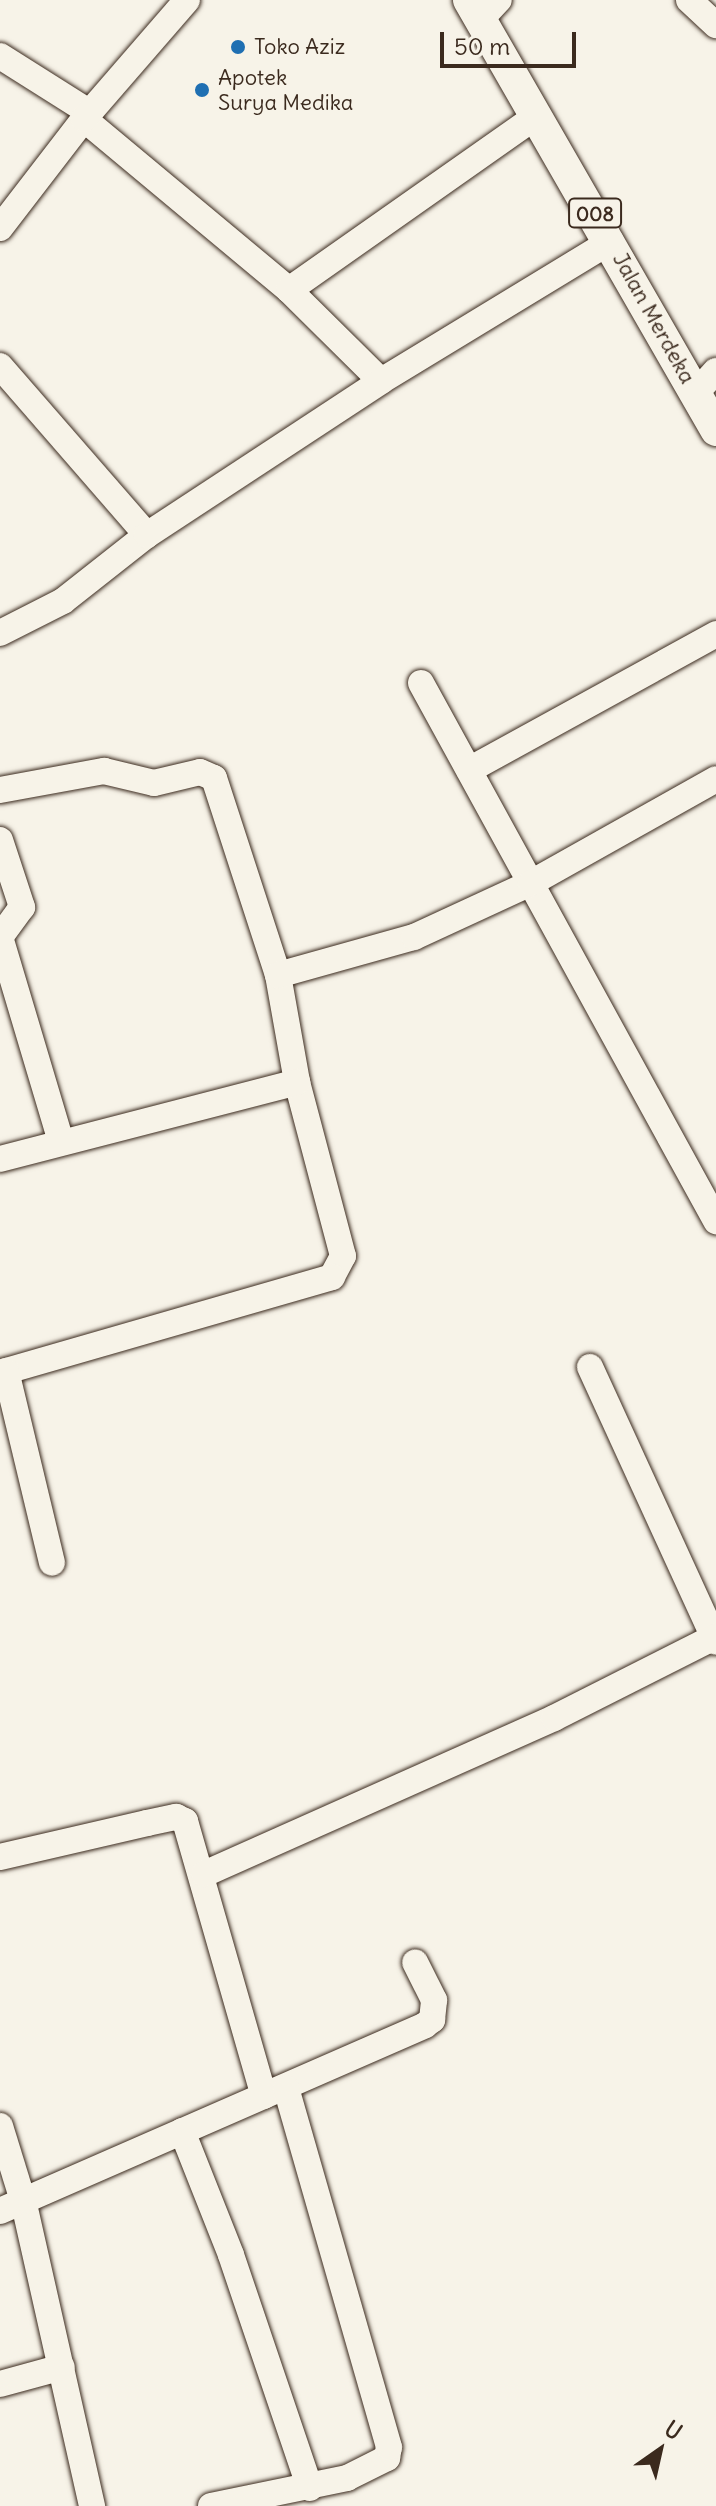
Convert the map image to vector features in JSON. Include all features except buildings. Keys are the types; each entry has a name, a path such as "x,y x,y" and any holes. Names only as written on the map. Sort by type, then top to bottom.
{"main road":[{"name":"Jalan Merdeka","path":"483,6 538,115 611,241 706,382 716,430"}],"street":[{"path":"3,219 86,116 187,0"},
{"path":"689,0 716,25"},
{"path":"0,56 86,116 289,290 381,381"},
{"path":"289,290 538,115"},
{"path":"0,633 63,601 147,535 381,381 611,241"},
{"path":"0,366 147,535"},
{"path":"469,770 716,634"},
{"path":"421,683 716,1221"},
{"path":"0,790 104,771 154,783 208,773 219,786 278,975 297,1082 343,1256 339,1271 3,1372 52,1563"},
{"path":"278,975 414,937 531,883 716,779"},
{"path":"0,840 22,907 0,937 61,1141"},
{"path":"0,1159 297,1082"},
{"path":"204,1874 554,1718 715,1638 590,1367"},
{"path":"0,1857 176,1817 190,1827 389,2447 387,2458 375,2468 310,2488 211,2506"},
{"path":"12,2207 432,2020 434,2000 415,1962"},
{"path":"0,2126 12,2207 62,2367 92,2506"},
{"path":"182,2131 231,2255 310,2488"},
{"path":"0,2384 62,2367"}],"place":[{"name":"Toko Aziz","path":"238,47"},
{"name":"Apotek Surya Medika","path":"202,90"}]}
